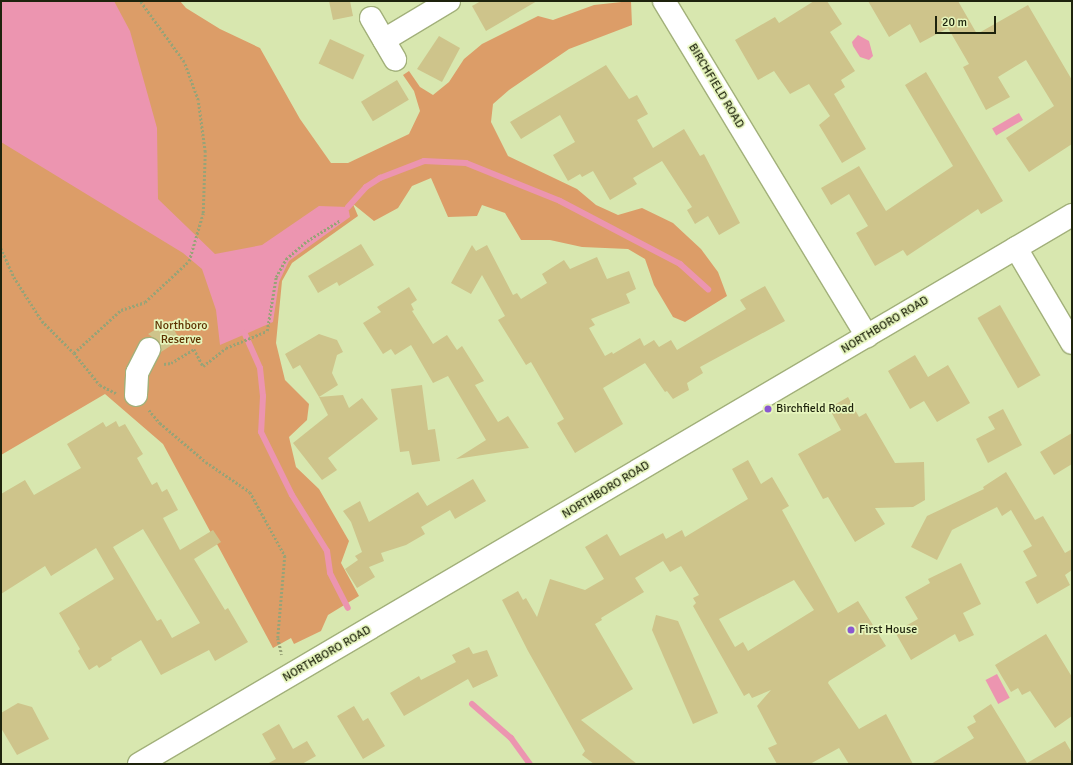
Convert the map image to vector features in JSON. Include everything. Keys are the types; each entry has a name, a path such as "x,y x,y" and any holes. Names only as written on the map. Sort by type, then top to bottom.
{"street":[{"path":"384,40 449,1"},
{"name":"BIRCHFIELD ROAD","path":"664,1 867,336"},
{"path":"371,18 395,59"},
{"name":"NORTHBORO ROAD","path":"139,764 1072,214"},
{"path":"1016,248 1072,343"},
{"path":"136,394 137,373 150,349"}],"path":[{"path":"74,353 121,310 145,302 189,261 203,212 205,152 198,100 184,62 140,1"},
{"path":"137,373 159,364 171,363 194,349 203,366 226,348 240,344 267,331 276,277 286,259 307,241 340,220"},
{"path":"1,248 14,277 42,321 74,353 100,385 117,394 136,394 160,423 206,462 250,492 285,556 278,638 281,654 291,675"}],"green space":[{"name":"Northboro Reserve","path":"1,1 180,1 186,8 220,29 260,48 300,119 331,163 348,163 409,134 420,111 414,91 403,75 409,71 420,87 433,95 449,82 464,59 482,44 538,16 553,20 594,5 631,1 632,25 569,49 509,90 493,104 491,122 508,156 577,189 596,205 618,215 642,208 673,223 701,249 718,272 727,296 685,322 673,317 654,285 645,259 628,249 582,247 550,240 521,240 505,213 482,205 477,216 448,217 431,178 412,186 398,208 374,221 353,204 358,216 292,263 282,281 276,343 285,380 309,404 307,420 289,437 296,467 319,489 349,541 341,563 359,596 328,615 321,631 294,644 291,638 273,648 163,444 105,394 1,455"}],"shaded area":[{"path":"1,1 114,1 130,31 157,128 158,199 215,254 262,245 319,206 348,207 350,217 289,261 279,282 273,322 220,345 216,310 202,269 183,253 1,142"},
{"path":"858,35 869,41 873,56 869,60 860,57 853,46 852,42"},
{"path":"1019,113 1023,120 996,135 992,128"},
{"path":"997,674 1010,698 998,704 986,680"}],"building":[{"path":"329,1 350,1 353,16 333,20"},
{"path":"481,1 537,1 486,31 472,6"},
{"path":"814,1 827,1 842,24 830,32 855,71 841,80 845,87 834,94 866,149 842,163 819,125 830,116 809,84 790,94 774,71 758,80 735,40 775,17 779,23"},
{"path":"868,1 958,1 977,34 1028,5 1072,80 1072,144 1029,172 1006,138 1054,106 1026,60 998,77 1010,97 986,110 963,67 969,64 948,28 920,43 910,24 889,37"},
{"path":"439,36 460,48 442,82 417,69"},
{"path":"330,39 364,55 353,80 319,63"},
{"path":"606,65 629,99 637,95 648,114 637,120 653,148 684,129 700,156 704,154 740,223 719,235 708,216 695,224 687,210 692,207 662,161 633,178 637,184 610,200 593,171 582,177 580,174 568,181 553,155 575,142 560,115 521,139 510,122"},
{"path":"926,72 1003,201 981,214 978,209 907,256 903,250 875,266 856,233 868,226 849,194 831,205 821,188 859,166 886,211 953,166 905,85"},
{"path":"397,80 409,100 373,121 361,102"},
{"path":"361,244 374,265 339,286 337,282 318,293 308,276"},
{"path":"472,245 476,251 487,245 513,295 517,293 521,299 547,283 542,274 564,260 570,269 597,257 607,279 629,271 636,289 626,294 630,303 591,319 595,325 589,328 605,356 612,352 613,354 640,338 644,346 654,340 659,347 671,340 677,350 746,309 740,300 765,286 785,321 700,367 703,373 687,383 689,390 673,399 667,391 665,392 645,363 603,388 623,424 575,453 557,423 564,419 531,362 526,365 498,320 505,316 482,275 471,294 451,283"},
{"path":"409,287 417,300 411,304 414,310 412,311 433,344 447,335 457,350 462,346 484,381 475,385 498,422 508,416 529,448 456,459 486,440 448,376 433,383 411,345 395,355 391,349 383,354 363,323 381,312 377,307"},
{"path":"1000,305 1040,375 1018,388 977,318"},
{"path":"169,321 180,340 161,352 159,342 148,334"},
{"path":"319,334 337,340 343,352 337,355 332,373 338,385 319,397 300,365 293,369 285,354"},
{"path":"915,355 928,377 948,365 970,403 937,422 924,401 910,409 888,371"},
{"path":"422,385 428,430 435,429 440,461 412,465 409,451 400,452 391,389"},
{"path":"343,395 349,408 362,398 378,419 328,458 337,470 322,480 293,443 328,415 319,397"},
{"path":"848,397 859,417 866,413 895,463 924,462 925,500 913,507 875,508 885,524 855,542 828,497 823,499 798,454 841,430 829,408"},
{"path":"1003,409 1022,445 988,463 976,439 995,429 988,417"},
{"path":"116,421 119,427 125,424 143,454 137,458 152,485 157,482 162,492 167,489 178,510 163,518 180,550 213,530 221,542 194,559 225,610 228,608 248,642 215,661 209,650 161,675 141,640 111,658 112,660 99,668 97,665 89,670 78,651 80,649 59,613 114,579 96,548 51,576 45,566 1,594 1,494 25,480 34,495 81,468 67,444 103,422 106,427","holes":["143,529 200,623 172,638 161,619 157,621 113,547"]},
{"path":"1072,433 1072,464 1054,475 1040,452"},
{"path":"748,460 761,484 772,477 789,506 782,510 838,613 858,601 886,646 828,683 859,729 886,714 913,764 849,764 839,748 810,764 777,764 768,748 777,744 757,706 771,690 752,698 749,693 744,696 693,606 696,603 693,598 699,595 681,566 670,572 663,561 635,578 644,592 601,618 602,620 595,624 633,689 581,720 637,764 594,764 582,755 585,751 528,651 502,600 518,591 523,600 526,598 537,617 550,579 585,590 604,579 585,547 607,534 620,556 663,533 666,539 682,530 685,537 748,499 732,469","holes":["794,580 814,610 748,651 743,642 735,647 719,619"]},
{"path":"1006,472 1035,520 1043,516 1065,553 1072,549 1072,570 1065,575 1070,585 1037,604 1025,582 1037,576 1023,551 1032,546 1011,510 1002,516 997,507 952,530 937,560 911,547 927,516 984,489 983,487"},
{"path":"473,479 486,501 455,519 450,510 421,527 425,534 406,545 381,553 384,561 369,567 375,577 357,588 345,569 358,560 355,556 362,552 351,522 343,511 360,501 369,522 418,492 427,506"},
{"path":"961,563 981,604 963,613 974,635 959,642 955,634 911,660 895,632 918,619 905,597 930,583 928,579"},
{"path":"656,615 678,621 718,713 693,724 652,630"},
{"path":"1046,634 1072,677 1072,716 1055,728 1030,691 1022,695 1018,688 1011,692 995,665"},
{"path":"469,647 473,654 487,650 498,676 473,688 468,679 404,716 390,693 419,676 421,680 456,662 452,655"},
{"path":"18,703 32,707 49,739 17,755 1,728 1,713"},
{"path":"991,704 1027,763 1065,741 1072,753 1072,764 931,764 974,738 967,727 976,722 973,716"},
{"path":"354,706 363,721 368,718 385,746 363,759 337,716"},
{"path":"279,724 293,749 307,741 316,756 302,764 267,764 276,759 262,734"}],"waterway":[{"path":"348,207 366,187 380,178 424,161 466,163 560,201 680,264 708,289"},
{"path":"244,332 260,368 263,396 261,432 292,495 327,551 330,573 348,608"},
{"path":"472,704 511,738 530,764"}],"place":[{"name":"Birchfield Road","path":"768,409"},
{"name":"First House","path":"851,630"}]}
